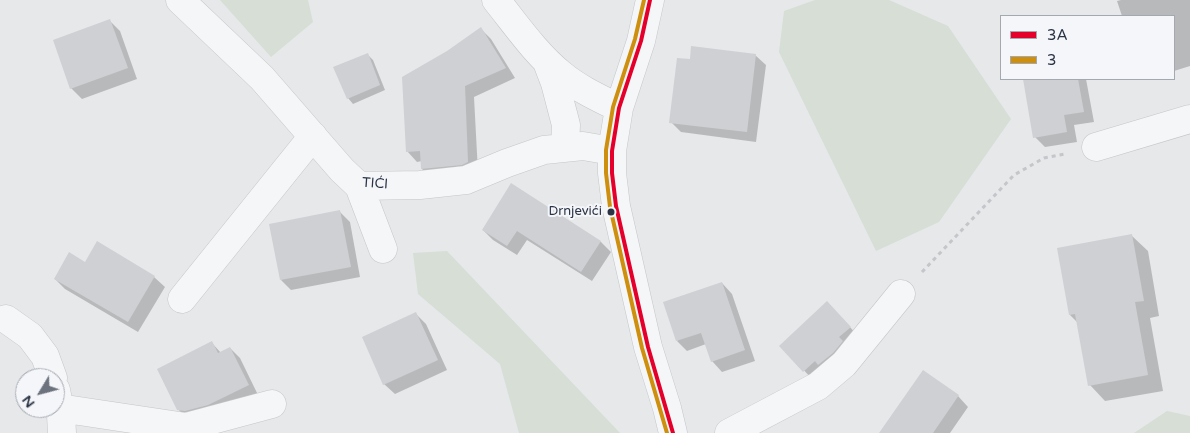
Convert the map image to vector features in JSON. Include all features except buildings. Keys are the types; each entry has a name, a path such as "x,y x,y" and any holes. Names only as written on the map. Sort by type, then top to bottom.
{"street":[{"name":"TIĆI","path":"180,0 262,78 342,170 359,186 420,186 466,180 544,150 565,147 583,146 612,151"},
{"path":"496,0 546,60 562,76 584,91 619,108"},
{"path":"650,0 641,41 619,108 612,151 612,173 616,206 648,347 667,408 672,433"},
{"path":"546,60 555,83 566,125 565,147"},
{"path":"1096,147 1190,119"},
{"path":"182,300 312,136"},
{"path":"359,186 383,250"},
{"path":"729,433 818,386 844,364 901,294"},
{"path":"6,320 30,336 45,356 49,368"},
{"path":"65,410 186,428 272,404"}],"path":[{"path":"901,294 1014,174 1044,158 1096,147"}],"shaded area":[{"path":"220,0 308,0 313,22 271,57"},
{"path":"815,0 889,0 948,26 1011,119 939,222 876,251 779,52 784,11"},
{"path":"447,251 620,433 519,433 500,364 418,294 413,253"},
{"path":"1167,411 1190,416 1190,433 1134,433"}],"transit line":[{"name":"3","path":"644,0 635,39 613,107 606,150 606,173 610,207 642,348 667,433"},
{"name":"3A","path":"650,0 641,41 619,108 612,151 612,173 616,206 648,347 673,433"}],"place":[{"name":"Drnjevići","path":"611,212"}]}
